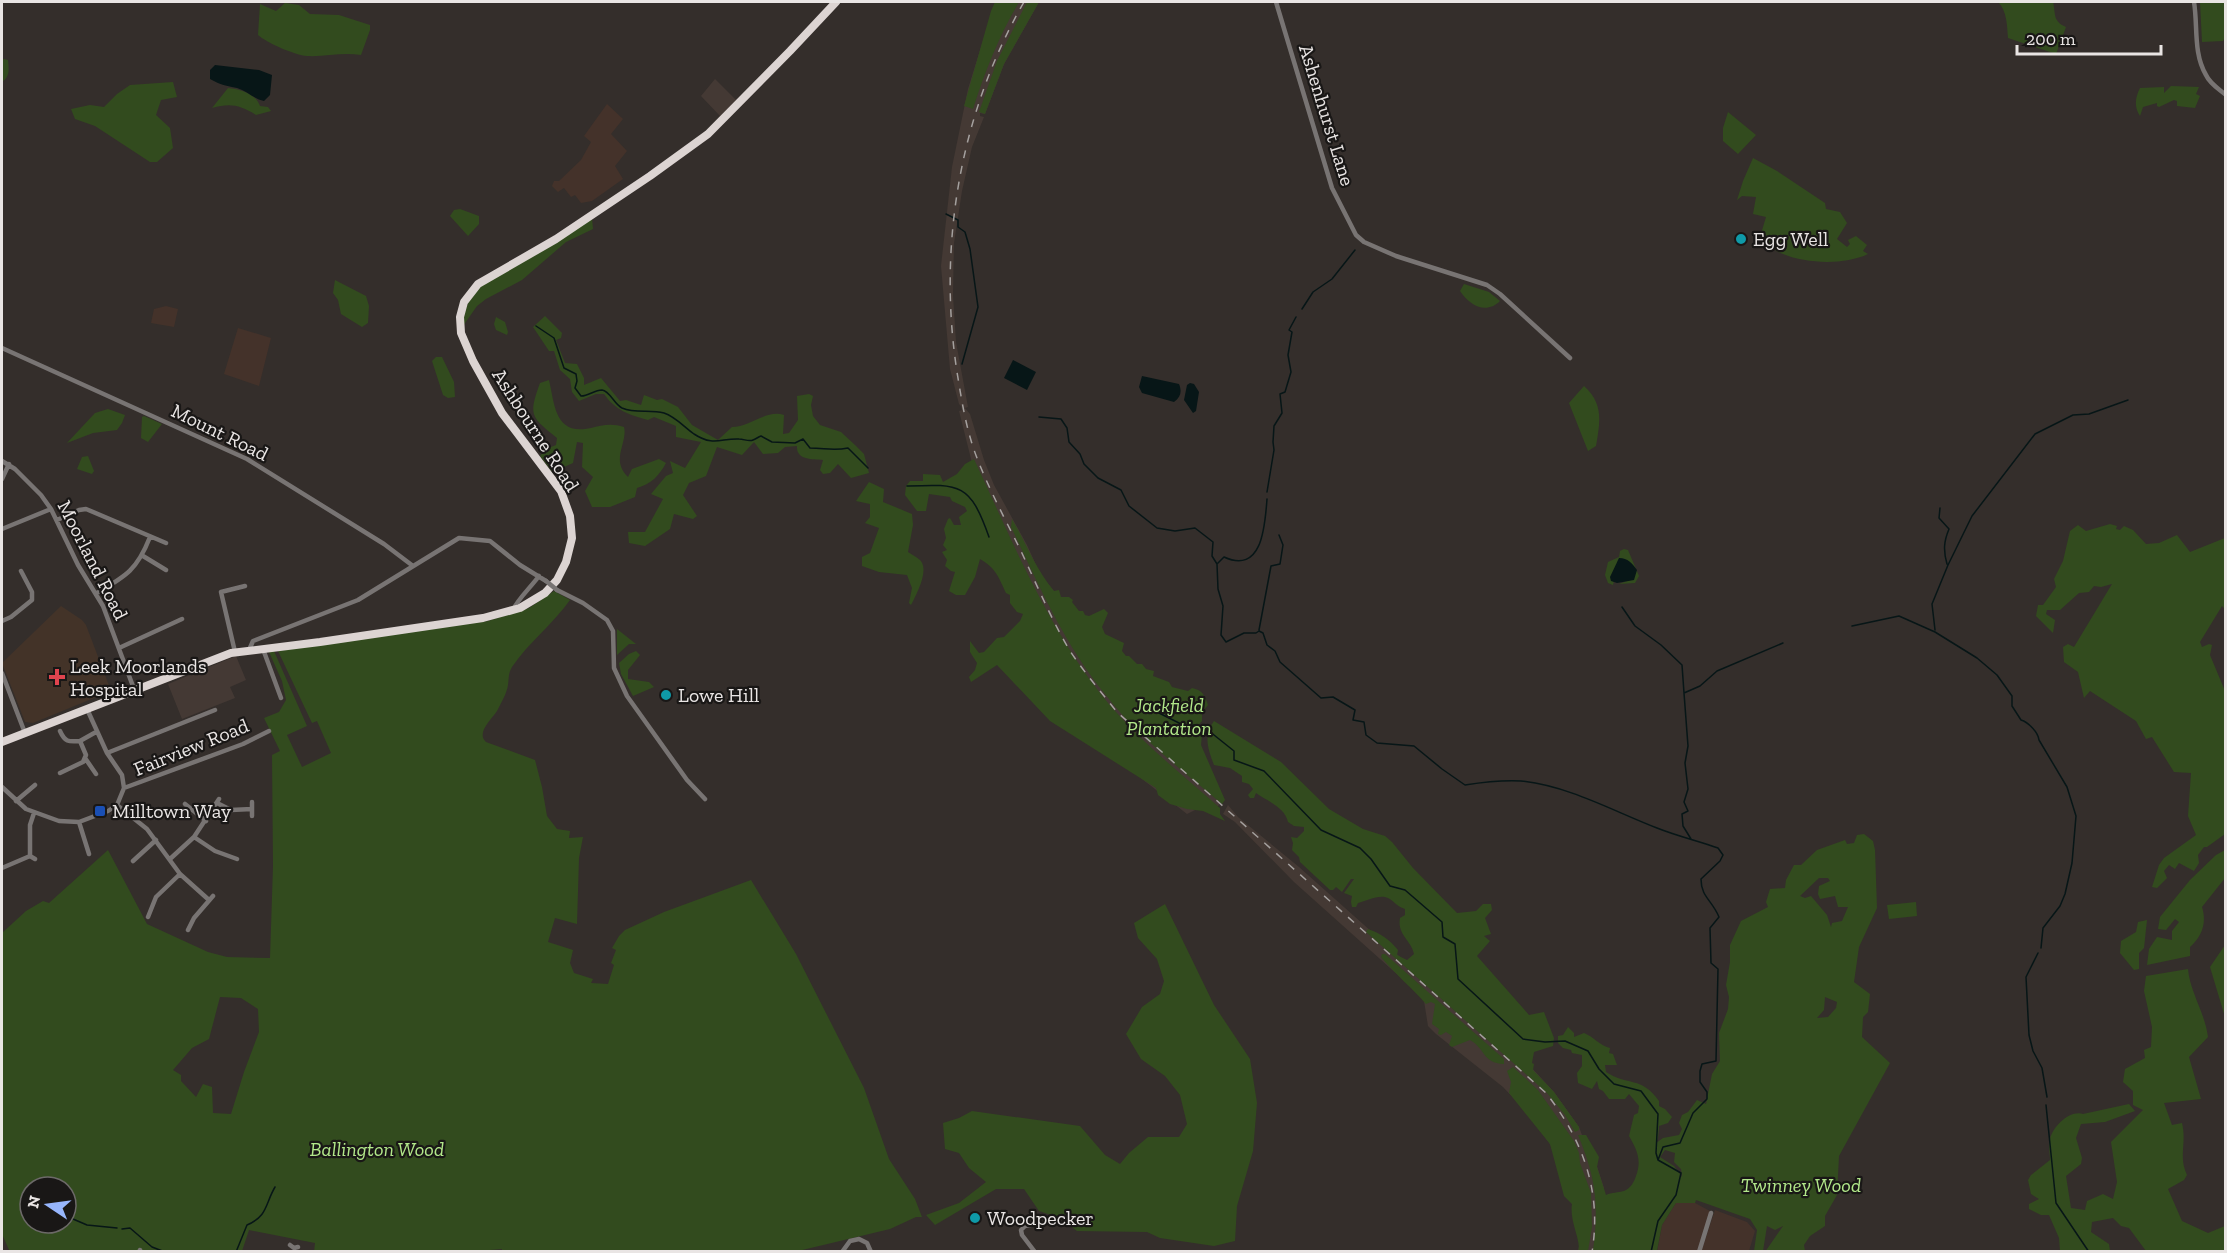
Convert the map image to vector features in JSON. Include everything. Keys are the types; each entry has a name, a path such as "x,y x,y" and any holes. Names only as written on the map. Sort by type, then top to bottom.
{"highway":[{"name":"Ashbourne Road","path":"2,742 134,689 235,652 468,620 538,599 557,580 570,549 572,529 570,516 561,491 499,408 473,362 460,333 460,317 464,302 478,284 556,239 708,134 836,2"}],"street":[{"name":"Ashenhurst Lane","path":"1276,2 1332,188 1356,235 1364,242 1396,256 1487,285 1500,294 1570,358"},
{"path":"2194,2 2197,44 2203,69 2212,83 2226,95"},
{"name":"Mount Road","path":"2,348 236,454 384,544 413,566"},
{"name":"Moorland Road","path":"2,460 9,464 51,509 78,565 97,593 134,689"},
{"path":"2,479 9,464"},
{"path":"2,529 51,509"},
{"path":"57,520 86,509 166,543"},
{"path":"97,593 131,571 143,556 150,537"},
{"path":"249,650 253,641 358,600 455,539 474,538 490,541 556,590 583,603 607,620 613,631 614,668 627,696 687,780 705,799"},
{"path":"143,556 166,570"},
{"path":"2,621 11,617 32,600 32,592 21,571"},
{"path":"514,607 539,576"},
{"path":"235,652 221,592 245,586"},
{"path":"119,648 183,619"},
{"path":"263,649 281,698"},
{"path":"2,673 25,733"},
{"path":"2,788 34,813 59,821 79,822 108,811 117,805 124,788 122,775 106,753 87,708"},
{"path":"106,753 215,710"},
{"path":"60,731 64,740 67,741 80,741 96,732"},
{"name":"Fairview Road","path":"124,788 243,744 269,731"},
{"path":"80,741 85,758 96,774"},
{"path":"63,770 80,764 85,758"},
{"path":"16,801 35,786"},
{"path":"170,859 194,837 218,801 231,810 252,809"},
{"path":"252,802 252,816"},
{"path":"117,805 141,822 180,874 211,898 190,927 196,927"},
{"path":"188,805 206,821"},
{"path":"3,865 33,857 30,825 34,813"},
{"path":"79,822 88,851 93,846"},
{"path":"194,837 211,849 233,856"},
{"path":"137,860 156,840"},
{"path":"148,917 156,897 180,874"},
{"path":"144,907 150,909"},
{"path":"1699,1251 1711,1213"},
{"path":"1035,1224 1025,1226 1021,1230 1022,1235 1035,1251"},
{"path":"842,1251 850,1241 859,1239 867,1243 871,1251"}],"shaded area":[{"path":"995,2 1039,2 1004,64 985,114 980,113 980,116 984,117 972,147 962,191 954,243 953,295 956,342 968,407 965,408 970,414 994,485 1040,574 1222,798 1216,811 1197,809 1187,814 1128,768 1099,734 972,463 959,411 962,410 950,369 941,266 952,167 968,89"},
{"path":"215,65 259,70 272,75 270,95 264,101 241,89 210,79 210,70"},
{"path":"715,79 736,100 720,116 701,96"},
{"path":"607,104 623,119 611,134 627,151 615,166 623,179 592,201 581,203 575,195 571,197 564,188 558,192 552,186 554,181 559,181 581,160 591,142 584,136"},
{"path":"166,306 178,309 174,327 151,323 154,309"},
{"path":"238,328 271,338 259,386 224,374"},
{"path":"1013,360 1036,372 1027,390 1004,378"},
{"path":"1142,376 1179,384 1181,391 1179,396 1174,402 1142,393 1139,387"},
{"path":"1194,384 1199,392 1196,411 1193,413 1184,400 1187,385"},
{"path":"1619,558 1630,561 1637,570 1634,580 1617,583 1611,581 1610,577"},
{"name":"Leek Moorlands Hospital","path":"61,606 86,625 111,691 33,723 25,722 2,663"},
{"path":"236,656 246,680 230,687 235,698 182,719 168,684"},
{"path":"1228,805 1238,817 1299,867 1427,981 1529,1065 1554,1092 1579,1127 1582,1135 1586,1135 1590,1145 1604,1188 1610,1251 1578,1251 1582,1232 1550,1144 1523,1108 1503,1087 1428,1026 1424,1001 1418,993 1294,882 1235,822 1223,814"},
{"path":"1676,1203 1695,1203 1710,1211 1698,1251 1657,1252 1662,1225"},
{"path":"1715,1210 1747,1222 1755,1231 1749,1251 1701,1252"}],"green space":[{"path":"995,2 1019,2 993,54 973,109 964,106"},
{"path":"1027,2 1039,2 1004,64 985,114 979,112 997,61"},
{"path":"1998,2 2053,2 2058,22 2066,27 2056,54 2008,38 2005,14"},
{"path":"2200,2 2225,2 2223,41 2202,42"},
{"path":"285,3 299,5 310,14 339,15 370,25 361,55 302,55 262,38 258,35 260,4 276,11"},
{"path":"2,60 8,60 9,70 2,82"},
{"path":"173,82 177,97 161,100 156,115 170,128 173,148 157,162 150,162 95,126 75,119 71,109 90,105 104,107 130,85"},
{"path":"2171,86 2199,87 2196,94 2200,96 2195,108 2177,106 2177,101 2174,100 2159,107 2157,103 2143,107 2140,116 2136,102 2140,88 2164,87 2164,93"},
{"path":"228,88 247,93 255,98 260,106 268,107 271,111 256,115 235,106 212,108"},
{"path":"1728,112 1756,135 1738,154 1723,141 1723,128"},
{"path":"1753,158 1825,203 1826,209 1840,212 1847,223 1837,239 1847,247 1850,244 1848,240 1856,236 1867,245 1863,251 1868,254 1859,258 1826,262 1803,260 1780,253 1771,247 1760,237 1766,217 1753,214 1756,197 1742,196 1737,200"},
{"path":"460,209 479,216 479,224 468,236 450,216 454,210"},
{"path":"592,218 593,229 566,242 522,280 486,299 477,306 463,326 469,302 484,284"},
{"path":"335,280 366,296 369,306 368,323 362,327 341,314 338,300 333,293"},
{"path":"1464,284 1489,292 1500,301 1484,308 1473,304 1460,291"},
{"path":"545,316 562,333 561,338 556,340 565,363 577,364 584,378 584,385 601,378 620,401 626,400 641,405 644,395 657,400 662,399 678,407 692,425 718,440 732,427 771,414 784,415 783,434 789,433 798,420 797,396 809,394 813,396 811,405 813,416 820,425 841,432 864,454 869,473 851,478 838,464 830,473 823,474 820,470 823,460 802,456 797,451 797,446 785,447 778,453 763,454 754,442 742,455 717,447 706,476 689,483 683,495 697,516 693,519 674,514 670,529 645,546 629,543 628,532 645,532 663,499 651,494 666,476 673,473 670,461 685,468 701,442 676,437 676,426 654,417 648,420 623,411 604,394 596,394 579,401 572,392 570,379 560,370 554,351 549,351 533,327"},
{"path":"496,317 505,322 507,335 496,330 494,324"},
{"path":"436,357 442,357 454,382 455,397 448,398 443,395 432,361"},
{"path":"549,380 555,409 563,423 570,428 591,428 603,425 624,427 620,464 628,477 632,469 659,459 666,463 654,479 637,488 635,497 610,507 592,507 585,491 593,477 582,467 583,443 577,442 573,463 564,467 557,464 554,474 540,456 546,449 556,445 557,438 537,420 533,409 540,383"},
{"path":"1584,386 1595,400 1599,414 1596,446 1588,451 1569,403"},
{"path":"108,409 125,415 117,430 93,433 67,443 95,413"},
{"path":"142,417 162,424 148,442 141,438"},
{"path":"88,456 94,471 92,474 77,469 82,457"},
{"path":"974,459 1036,591 1073,655 1093,684 1116,712 1153,750 1220,808 1220,814 1225,821 1203,811 1170,804 1158,795 1156,788 1050,721 997,665 971,682 969,677 977,663 970,652 970,641 979,653 984,652 997,638 1004,637 1020,621 1023,614 1017,612 1010,603 1010,595 1006,593 999,578 980,559 975,577 965,595 956,595 949,591 955,572 945,566 947,560 942,552 947,550 943,545 946,538 944,529 950,518 954,525 961,525 959,517 967,511 965,507 952,501 950,497 929,494 926,511 917,511 905,495 906,486 910,481 923,481 923,474 940,475 943,482 957,474 965,464"},
{"path":"869,482 884,489 883,502 912,514 913,525 908,552 920,560 924,570 911,605 909,603 912,588 907,575 879,572 862,566 862,557 870,553 879,528 865,523 870,517 870,504 856,501"},
{"name":"Jackfield Plantation","path":"1012,519 1036,565 1054,591 1059,590 1061,597 1069,597 1073,600 1072,602 1079,611 1083,611 1085,615 1089,616 1104,609 1108,613 1102,627 1105,634 1124,643 1122,651 1126,656 1137,664 1142,664 1146,669 1154,671 1153,676 1169,682 1172,687 1188,691 1192,688 1198,690 1206,698 1208,705 1202,712 1202,721 1196,728 1202,735 1201,745 1225,800 1222,804 1131,724 1090,675 1042,592 1011,527"},
{"path":"2110,524 2117,526 2116,529 2120,530 2124,526 2133,530 2146,544 2159,543 2177,535 2190,552 2225,538 2225,609 2222,606 2200,642 2202,647 2212,645 2210,655 2225,691 2225,834 2204,847 2198,855 2199,863 2194,871 2179,863 2175,869 2169,865 2164,871 2167,878 2157,888 2152,887 2159,865 2164,858 2196,835 2188,816 2191,773 2174,772 2152,737 2146,739 2136,721 2090,691 2084,698 2078,672 2064,662 2063,647 2068,644 2074,647 2112,584 2094,586 2089,592 2079,593 2060,610 2047,610 2046,614 2055,620 2053,633 2036,616 2038,605 2043,605 2056,587 2054,579 2063,561 2070,531 2078,525 2086,531"},
{"path":"1628,550 1639,576 1635,583 1619,584 1630,580 1618,560 1613,585 1608,583 1605,575 1608,562 1619,557 1620,551"},
{"name":"Ballington Wood","path":"554,591 570,600 512,667 505,695 497,711 485,726 483,735 486,742 535,760 547,816 557,829 570,831 569,838 583,837 579,858 577,924 555,918 548,942 573,950 570,963 574,973 593,979 591,983 608,984 614,965 611,963 616,950 612,948 625,930 664,912 751,880 796,954 864,1088 889,1159 915,1199 922,1217 916,1217 890,1229 794,1252 502,1252 502,1249 466,1252 314,1252 315,1243 249,1230 242,1251 10,1252 2,1234 2,933 26,911 43,901 49,903 108,850 147,924 208,952 227,957 270,958 273,866 272,755 280,751 264,718 279,712 286,700 282,681 269,652 274,651 307,726 287,735 302,767 331,753 317,721 312,723 278,651 488,621 529,608","holes":["220,997 241,998 258,1009 259,1032 231,1114 213,1113 212,1087 203,1084 196,1097 181,1081 181,1075 173,1070 192,1048 209,1039"]},
{"path":"617,629 636,644 629,644 617,655"},
{"path":"636,651 640,655 628,670 628,679 649,682 654,687 633,696 621,674 619,663"},
{"path":"1214,721 1281,762 1329,809 1363,829 1385,836 1457,913 1476,911 1483,904 1491,904 1492,910 1485,918 1491,934 1484,936 1490,941 1477,956 1529,1015 1544,1012 1554,1038 1553,1046 1534,1052 1533,1070 1554,1092 1579,1130 1575,1132 1547,1093 1366,932 1368,929 1384,937 1398,950 1397,955 1407,960 1414,954 1400,929 1400,918 1405,915 1405,909 1388,898 1381,897 1358,903 1356,907 1352,907 1352,896 1344,893 1354,879 1351,879 1342,892 1336,887 1330,890 1300,862 1299,857 1292,850 1291,837 1297,838 1304,831 1304,827 1294,826 1288,822 1279,808 1256,793 1254,798 1250,798 1248,795 1253,789 1249,784 1242,782 1242,776 1230,768 1214,765 1208,748 1208,737"},
{"name":"Twinney Wood","path":"1864,834 1873,841 1877,908 1859,947 1854,982 1870,994 1868,1012 1863,1017 1862,1037 1890,1063 1839,1156 1837,1195 1825,1216 1825,1226 1810,1236 1804,1245 1805,1251 1765,1252 1783,1226 1775,1230 1767,1226 1763,1251 1754,1251 1757,1230 1750,1219 1696,1200 1695,1203 1676,1203 1662,1225 1657,1251 1593,1251 1596,1205 1589,1165 1578,1135 1586,1135 1599,1157 1597,1167 1606,1195 1624,1191 1632,1185 1639,1165 1638,1155 1629,1136 1634,1115 1638,1113 1639,1106 1629,1094 1625,1099 1609,1099 1599,1089 1597,1081 1592,1089 1578,1083 1577,1073 1582,1066 1582,1055 1563,1048 1558,1043 1558,1036 1563,1035 1568,1027 1574,1033 1574,1037 1584,1033 1610,1048 1609,1053 1613,1054 1617,1065 1605,1065 1606,1072 1646,1088 1659,1101 1659,1106 1672,1117 1668,1123 1659,1126 1656,1143 1663,1138 1679,1135 1682,1129 1679,1123 1682,1115 1688,1112 1697,1100 1706,1104 1712,1074 1720,1061 1719,1033 1728,1009 1729,997 1726,985 1730,945 1741,921 1768,907 1766,902 1770,889 1785,888 1786,880 1794,865 1801,865 1817,850 1845,840 1847,844 1854,843 1857,835","holes":["1819,878 1828,878 1830,881 1819,886 1820,899 1835,896 1838,907 1848,907 1842,921 1832,923 1831,927 1827,915 1811,896 1805,898 1800,896","1825,997 1837,1002 1836,1008 1828,1017 1817,1018 1824,1010","1665,1150 1675,1153 1674,1162 1681,1169 1682,1177 1674,1166 1660,1157"]},
{"path":"2225,850 2225,878 2202,907 2204,918 2202,929 2190,947 2190,956 2147,965 2149,949 2157,937 2172,940 2172,931 2179,922 2175,919 2166,930 2158,929 2160,917 2190,880 2216,855"},
{"path":"1916,902 1917,916 1889,919 1887,905"},
{"path":"1165,904 1214,1005 1250,1059 1257,1103 1253,1151 1237,1206 1235,1241 1214,1246 1160,1238 1147,1232 1077,1231 1060,1218 1039,1211 1024,1189 996,1189 935,1225 926,1215 959,1203 986,1182 969,1168 959,1153 945,1149 943,1123 972,1111 1080,1126 1105,1155 1120,1164 1148,1137 1179,1137 1187,1124 1180,1095 1165,1076 1141,1059 1126,1034 1142,1007 1160,994 1164,981 1157,959 1138,938 1134,923"},
{"path":"2147,920 2144,948 2139,953 2139,969 2134,970 2120,953 2121,941 2136,932 2138,922"},
{"path":"2225,945 2225,1017 2210,967"},
{"path":"1385,954 1504,1059 1504,1064 1492,1061 1470,1040 1452,1047 1449,1045 1452,1036 1446,1032 1438,1034 1439,1029 1432,1024 1435,1004 1431,1002 1426,1004 1386,963 1381,957"},
{"path":"2188,969 2208,1037 2189,1057 2201,1099 2164,1103 2172,1125 2182,1123 2183,1162 2187,1175 2184,1180 2168,1189 2182,1221 2208,1233 2225,1226 2225,1251 2146,1251 2129,1228 2121,1226 2113,1218 2092,1222 2091,1232 2109,1244 2110,1251 2060,1251 2059,1238 2049,1215 2041,1215 2029,1209 2029,1204 2039,1199 2031,1194 2028,1180 2050,1160 2050,1139 2063,1120 2073,1114 2129,1104 2135,1111 2105,1122 2081,1124 2076,1138 2082,1158 2081,1164 2066,1176 2071,1208 2085,1210 2087,1201 2103,1194 2113,1199 2117,1182 2111,1142 2143,1110 2133,1105 2133,1091 2123,1082 2125,1069 2145,1058 2144,1050 2151,1047 2152,1027 2144,991 2146,976"},
{"path":"1513,1067 1538,1090 1574,1141 1579,1153 1580,1163 1591,1193 1592,1227 1588,1251 1578,1251 1572,1204 1564,1196 1550,1144 1509,1093 1511,1082 1507,1071"}],"waterway":[{"path":"946,214 958,220 958,227 965,232 970,249 978,307 962,364"},
{"path":"1302,309 1313,292 1332,279 1355,250"},
{"path":"1267,492 1274,450 1274,426 1282,413 1280,394 1285,392 1291,372 1288,355 1292,332 1289,330 1296,317"},
{"path":"536,326 554,338 564,368 576,374 575,388 581,396 599,390 605,391 622,408 664,413 694,434 712,441 733,439 750,441 761,436 772,442 795,443 803,439 810,448 848,448 868,468"},
{"path":"1935,630 1932,604 1972,516 2035,434 2073,415 2089,414 2128,400"},
{"path":"1039,417 1061,419 1067,428 1069,442 1080,454 1084,464 1098,478 1121,490 1129,506 1157,528 1175,531 1195,528 1213,542 1212,556 1217,564 1218,589 1223,606 1221,635 1226,642 1244,633 1259,631 1263,633 1267,645 1275,651 1280,662 1321,698 1333,697 1355,710 1353,720 1364,722 1366,735 1377,743 1414,746 1465,785 1521,781 1556,788 1665,831 1718,848 1723,855 1720,861 1701,879 1705,894 1719,917 1710,928 1711,963 1718,969 1716,1061 1702,1064 1700,1071 1700,1082 1707,1092 1707,1099 1693,1113 1680,1143 1663,1147 1658,1160"},
{"path":"907,486 940,486 961,490 976,506 989,537"},
{"path":"1218,563 1224,557 1237,561 1247,559 1254,553 1263,533 1267,499"},
{"path":"1940,508 1939,518 1949,529 1945,546 1947,564"},
{"path":"1259,630 1271,566 1280,564 1283,545 1279,535"},
{"path":"1622,607 1635,626 1661,645 1682,665 1684,693"},
{"path":"1852,626 1899,616 1935,632 1977,658 1997,675 2012,696 2012,706 2021,720 2030,725 2037,734 2067,787 2076,816 2072,863 2065,894 2060,906 2043,928 2041,948"},
{"path":"1691,839 1683,826 1682,814 1688,811 1684,802 1688,789 1685,763 1688,746 1684,693 1700,686 1717,671 1783,643"},
{"path":"1155,711 1185,726 1195,725 1202,728"},
{"path":"1209,731 1234,751 1234,760 1264,771 1321,830 1360,848 1371,859 1390,886 1405,890 1442,922 1443,937 1455,944 1458,979 1523,1039 1545,1042 1565,1041 1588,1051 1599,1069 1614,1084 1641,1091 1658,1114 1656,1153 1658,1160 1681,1173 1676,1195 1658,1221 1651,1252"},
{"path":"2038,953 2026,977 2029,1035 2033,1051 2042,1068 2047,1097"},
{"path":"2046,1105 2056,1203 2089,1252"},
{"path":"236,1252 247,1225 262,1214 275,1187"},
{"path":"78,1221 87,1225 117,1228"},
{"path":"122,1229 130,1228 152,1247 165,1252"}],"railway":[{"path":"1024,2 1001,46 968,139 958,187 952,236 950,286 952,335 964,412 971,440 987,481 1063,639 1081,667 1117,712 1546,1093 1570,1129 1587,1168 1594,1208 1592,1252"}],"place":[{"name":"Egg Well","path":"1741,239"},
{"name":"Leek Moorlands Hospital","path":"57,677"},
{"name":"Lowe Hill","path":"666,695"},
{"name":"Milltown Way","path":"100,811"},
{"name":"Woodpecker","path":"975,1218"}]}
